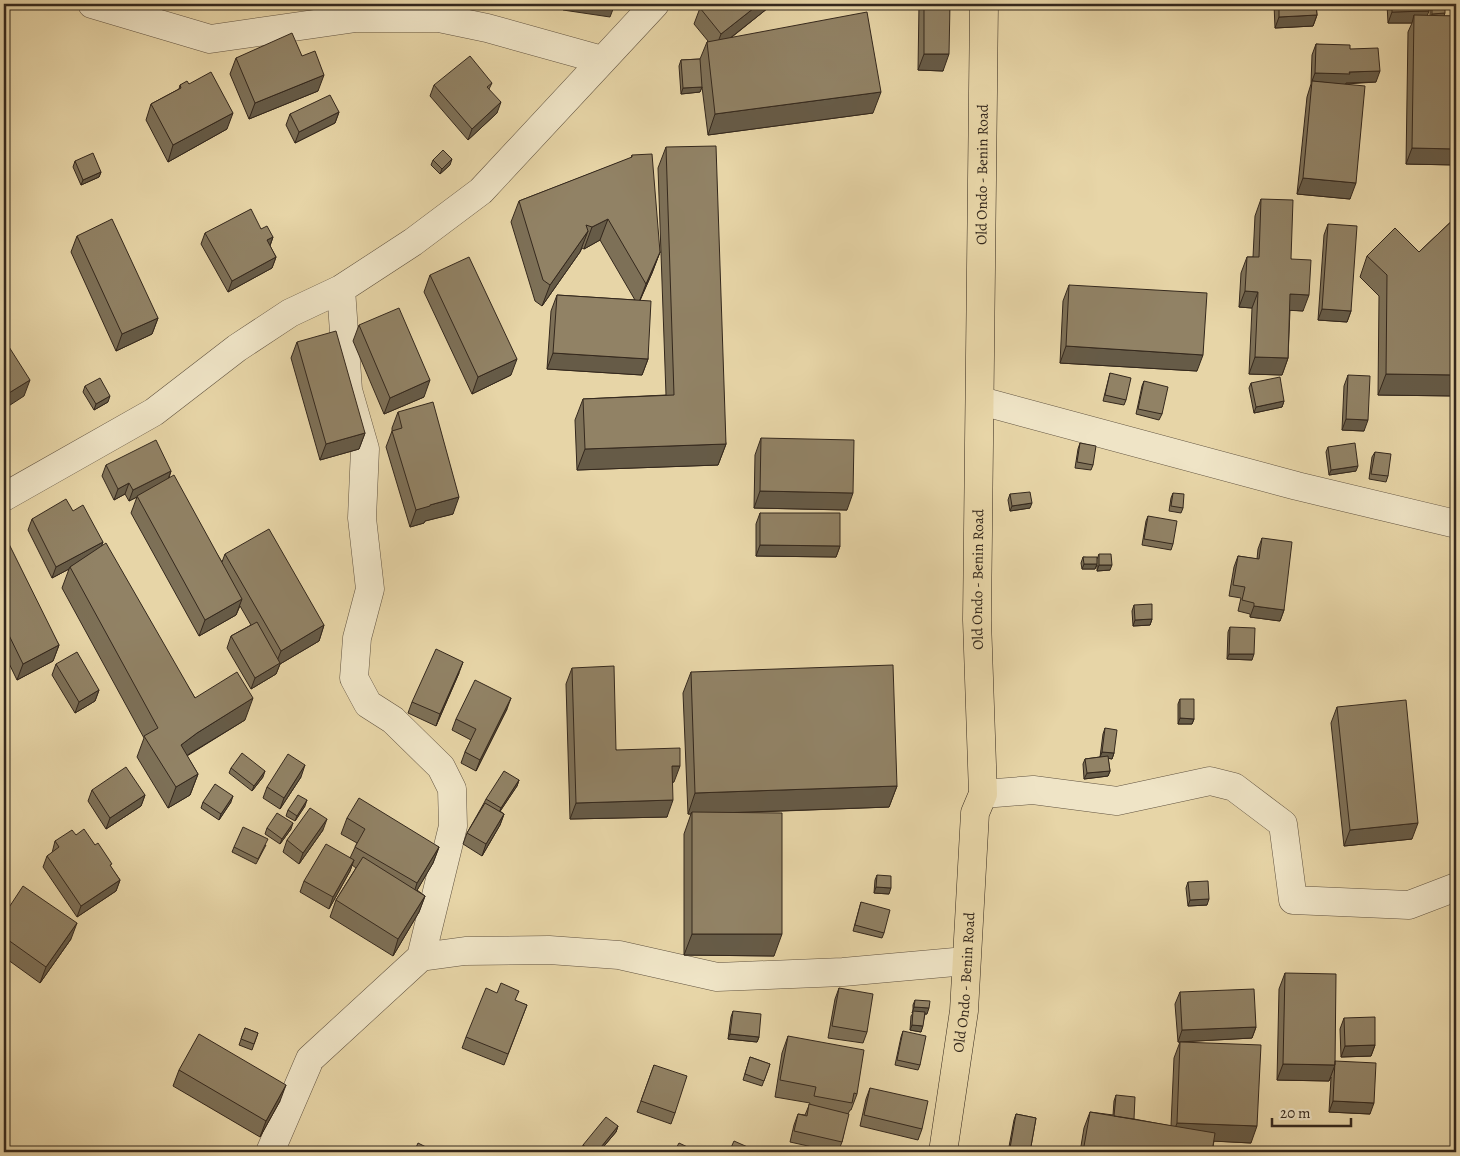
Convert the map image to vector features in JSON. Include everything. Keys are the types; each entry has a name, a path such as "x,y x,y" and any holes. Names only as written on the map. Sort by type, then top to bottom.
{"main road":[{"name":"Old Ondo - Benin Road","path":"943,1152 964,1011 975,813 983,794 978,620 984,4"}],"street":[{"path":"92,4 210,39 356,18 439,18 487,28 602,60"},
{"path":"4,497 154,412 238,348 290,313 341,289 413,242 481,190 655,4"},
{"path":"270,1152 310,1059 422,957 453,826 452,789 441,767 393,720 368,704 354,678 357,638 370,589 362,518 365,449 348,390 341,289"},
{"path":"981,401 1296,486 1456,524"},
{"path":"983,794 1033,790 1117,801 1210,781 1234,787 1283,824 1293,900 1409,905 1456,887"},
{"path":"422,957 465,952 549,950 619,955 717,977 843,972 966,962"}],"building":[{"path":"705,4 759,4 721,34 700,8"},
{"path":"924,4 950,4 949,54 924,54"},
{"path":"1279,4 1316,4 1317,15 1279,17"},
{"path":"1392,4 1429,4 1429,11 1392,12"},
{"path":"1432,4 1445,4 1445,13 1432,14"},
{"path":"867,12 881,92 715,114 707,42"},
{"path":"1414,15 1456,16 1456,149 1412,148"},
{"path":"292,33 302,56 315,51 324,75 255,103 236,58"},
{"path":"1316,44 1350,45 1350,49 1378,48 1380,71 1349,72 1350,74 1315,73"},
{"path":"470,56 492,83 487,87 501,102 472,129 434,85"},
{"path":"700,59 702,87 683,88 681,60"},
{"path":"211,72 233,113 173,145 151,104 181,88 180,85 187,81 189,84"},
{"path":"1312,81 1365,86 1356,183 1303,178"},
{"path":"330,95 339,112 299,132 290,114"},
{"path":"716,146 726,444 585,449 583,399 674,395 666,147"},
{"path":"443,150 452,159 442,169 433,160"},
{"path":"93,153 101,172 83,180 75,161"},
{"path":"652,154 660,252 646,284 608,219 592,227 586,225 588,231 550,285 543,280 519,201 632,157 632,155"},
{"path":"1261,199 1293,200 1291,259 1311,260 1309,295 1290,294 1288,358 1255,357 1258,292 1245,291 1247,257 1259,257"},
{"path":"251,209 261,229 267,226 273,237 267,240 276,257 232,281 205,233"},
{"path":"1456,217 1456,375 1386,374 1387,275 1367,256 1395,228 1419,252"},
{"path":"112,219 158,318 122,334 77,236"},
{"path":"1328,224 1357,226 1351,311 1322,309"},
{"path":"469,257 517,359 478,377 430,275"},
{"path":"1069,285 1207,293 1203,355 1066,346"},
{"path":"557,295 651,301 648,359 553,353"},
{"path":"399,308 430,380 390,398 359,325"},
{"path":"336,331 365,433 326,444 297,342"},
{"path":"4,339 30,380 4,396"},
{"path":"1110,373 1131,378 1126,400 1105,395"},
{"path":"1348,375 1370,376 1368,420 1346,419"},
{"path":"1280,377 1284,401 1256,407 1251,383"},
{"path":"100,378 110,396 96,404 85,386"},
{"path":"1144,381 1168,387 1162,414 1138,409"},
{"path":"433,402 459,497 416,510 392,431 402,428 398,412"},
{"path":"761,438 854,440 853,493 760,491"},
{"path":"156,440 171,471 133,490 129,483 118,489 106,465"},
{"path":"1080,443 1096,446 1093,465 1077,462"},
{"path":"1355,443 1358,466 1331,470 1328,447"},
{"path":"1375,452 1391,454 1388,476 1371,474"},
{"path":"174,475 242,599 205,620 137,496"},
{"path":"1030,492 1032,503 1012,506 1010,494"},
{"path":"1173,493 1184,494 1183,508 1171,506"},
{"path":"66,499 73,511 83,505 103,542 56,567 32,519"},
{"path":"760,513 840,513 840,546 760,545"},
{"path":"1148,516 1177,521 1173,544 1144,539"},
{"path":"269,529 324,625 281,651 225,554"},
{"path":"1262,538 1292,542 1284,610 1254,606 1254,603 1242,600 1245,587 1233,585 1238,556 1259,559"},
{"path":"106,543 195,698 237,672 253,698 181,745 198,774 176,787 144,736 158,728 70,567"},
{"path":"9,544 59,645 23,664 4,625 4,547"},
{"path":"1099,554 1111,554 1112,565 1099,565"},
{"path":"1083,557 1097,557 1097,564 1084,564"},
{"path":"1152,604 1152,619 1135,620 1134,605"},
{"path":"257,622 280,663 255,678 231,636"},
{"path":"1230,627 1255,628 1254,654 1229,654"},
{"path":"436,649 463,662 440,714 412,702"},
{"path":"77,652 99,690 79,702 56,664"},
{"path":"893,665 897,786 695,793 691,672"},
{"path":"614,666 616,750 680,748 680,766 672,766 673,800 576,803 572,668"},
{"path":"475,680 511,698 480,760 465,752 476,729 456,719"},
{"path":"1180,699 1194,699 1194,719 1180,718"},
{"path":"1406,700 1418,823 1350,830 1337,707"},
{"path":"1105,728 1117,730 1114,753 1102,752"},
{"path":"242,753 265,771 254,786 231,768"},
{"path":"288,754 305,765 284,798 267,787"},
{"path":"1108,756 1110,771 1087,773 1085,759"},
{"path":"126,767 145,795 110,818 92,790"},
{"path":"504,771 519,780 501,808 486,799"},
{"path":"215,784 233,796 221,814 203,802"},
{"path":"298,795 307,800 297,816 288,810"},
{"path":"359,798 439,847 417,883 355,847 365,829 347,818"},
{"path":"485,803 504,814 486,844 467,833"},
{"path":"310,808 327,819 303,853 287,840"},
{"path":"692,812 782,813 782,934 692,934"},
{"path":"277,813 293,823 282,839 267,828"},
{"path":"243,827 268,839 258,859 234,847"},
{"path":"84,829 95,845 98,843 120,880 81,906 47,856 59,847 55,841 72,830 76,835"},
{"path":"326,844 354,860 333,897 304,881"},
{"path":"363,857 425,896 398,939 336,900"},
{"path":"877,875 891,876 891,888 876,887"},
{"path":"1208,881 1209,899 1190,900 1188,882"},
{"path":"23,886 77,923 46,967 4,937 4,915"},
{"path":"861,902 890,910 884,933 855,925"},
{"path":"1285,973 1336,974 1335,1065 1283,1064"},
{"path":"501,983 519,991 515,1000 527,1005 508,1054 466,1037 486,988 497,993"},
{"path":"839,988 873,994 867,1032 832,1026"},
{"path":"1254,989 1256,1027 1182,1030 1180,992"},
{"path":"915,1000 930,1001 929,1008 914,1007"},
{"path":"733,1011 761,1014 759,1037 730,1034"},
{"path":"913,1011 925,1012 923,1026 912,1025"},
{"path":"1375,1017 1375,1045 1345,1046 1344,1018"},
{"path":"245,1028 258,1033 254,1044 241,1039"},
{"path":"903,1031 926,1036 920,1065 897,1060"},
{"path":"199,1034 286,1085 266,1121 179,1070"},
{"path":"788,1036 864,1050 857,1094 854,1093 852,1103 814,1096 816,1087 780,1080"},
{"path":"1180,1042 1261,1045 1257,1126 1177,1123"},
{"path":"750,1057 770,1064 764,1081 745,1074"},
{"path":"1335,1061 1376,1063 1374,1103 1333,1101"},
{"path":"654,1065 687,1076 675,1113 641,1101"},
{"path":"870,1088 928,1101 922,1129 864,1115"},
{"path":"1116,1095 1135,1097 1134,1119 1114,1116"},
{"path":"809,1104 849,1114 842,1142 794,1131 798,1114 807,1116"},
{"path":"1090,1112 1215,1133 1212,1152 1083,1152"},
{"path":"1016,1114 1036,1118 1030,1152 1010,1148"},
{"path":"606,1117 618,1126 597,1152 593,1152 583,1145"},
{"path":"734,1141 759,1152 729,1152"},
{"path":"418,1143 436,1152 414,1152"},
{"path":"679,1143 698,1152 674,1152"}]}
